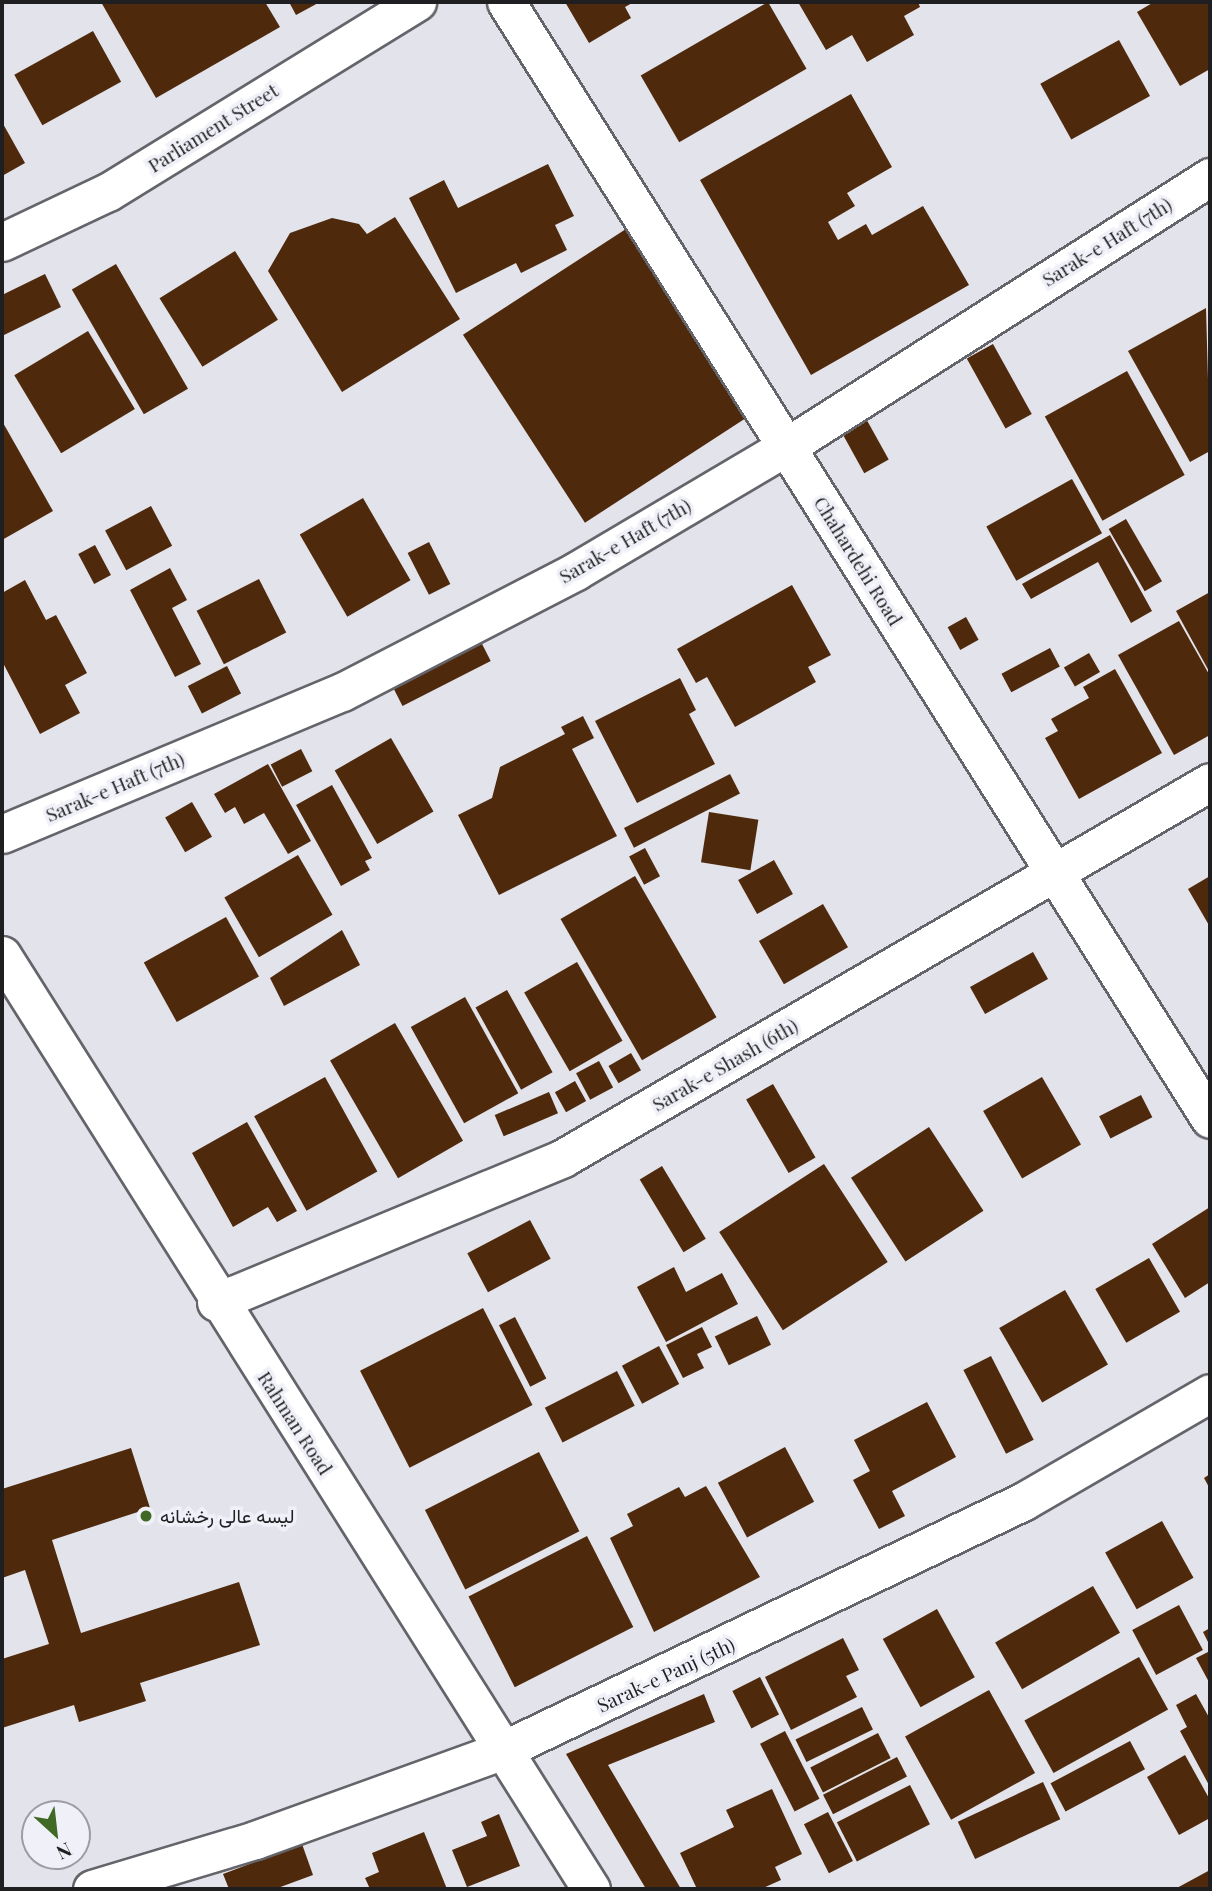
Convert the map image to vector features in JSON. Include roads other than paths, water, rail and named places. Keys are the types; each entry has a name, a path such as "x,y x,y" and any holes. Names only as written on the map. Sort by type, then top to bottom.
{"street":[{"name":"Parliament Street","path":"2,242 108,192 417,2"},
{"name":"Chahardehi Road","path":"506,2 1210,1119"},
{"name":"Sarak-e Haft (7th)","path":"2,834 342,691 576,571 786,447 1210,177"},
{"name":"Sarak-e Shash (6th)","path":"216,1302 563,1158 1056,875 1210,782"},
{"name":"Rahman Road","path":"2,955 216,1302 591,1889"},
{"name":"Sarak-e Panj (5th)","path":"92,1889 255,1839 503,1750 1024,1501 1210,1394"}],"place":[{"name":"لیسه عالی رخشانه","path":"146,1516"}]}
